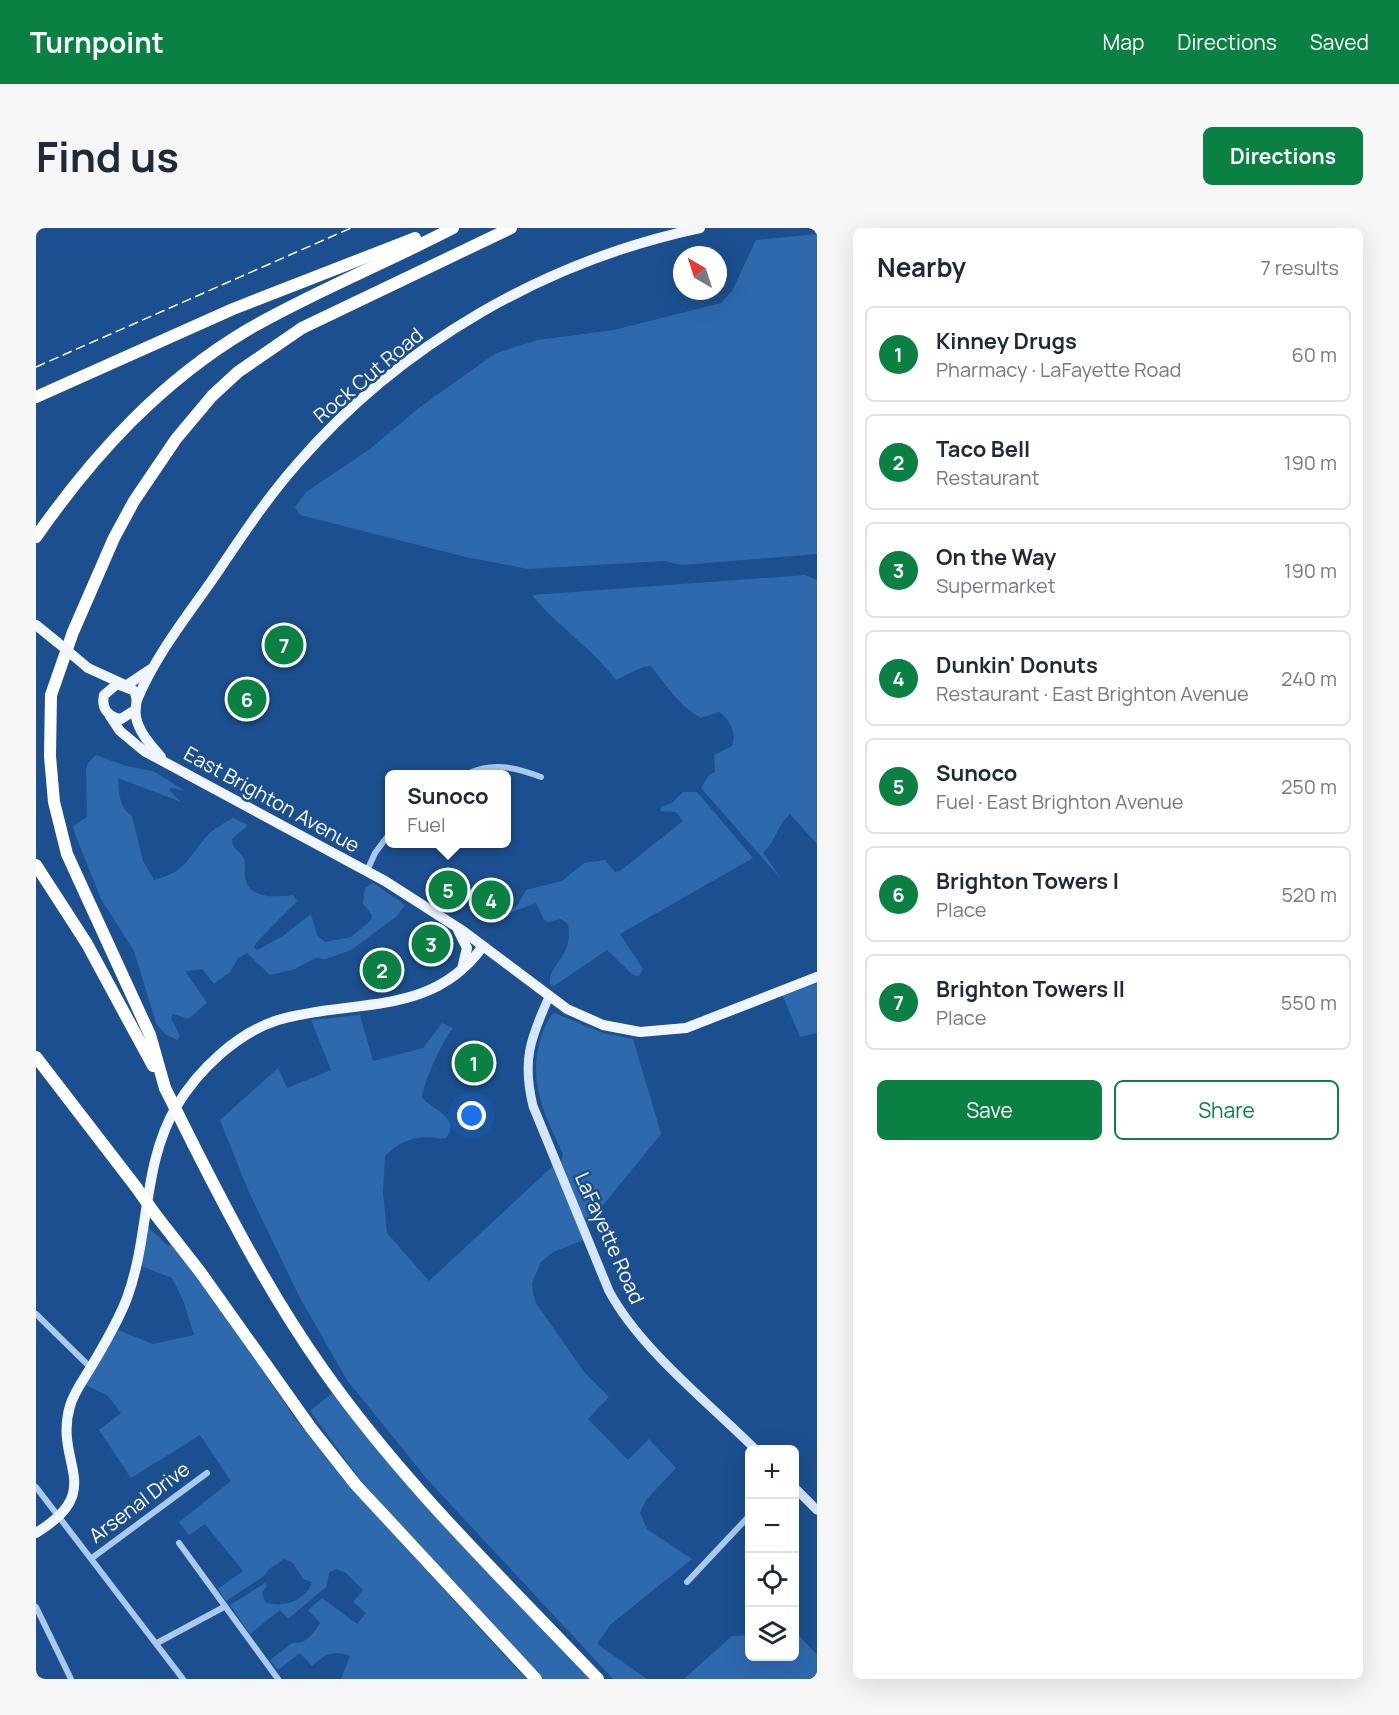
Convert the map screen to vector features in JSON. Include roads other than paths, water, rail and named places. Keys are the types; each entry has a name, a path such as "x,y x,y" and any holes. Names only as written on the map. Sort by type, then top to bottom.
{"highway":[{"path":"36,397 233,309 438,228"},
{"path":"36,537 95,458 138,412 168,387 248,330 313,295 453,228"},
{"path":"165,1088 150,1035 67,854 59,829 50,756 51,695 74,632 114,538 152,473 192,418 238,372 319,319 511,228"},
{"path":"36,865 87,944 262,1274 336,1387 412,1481 598,1679"},
{"path":"36,1057 201,1272 311,1428 356,1485 536,1679"}],"main road":[{"name":"Rock Cut Road","path":"136,705 151,668 258,511 295,465 362,398 404,363 482,311 558,273 620,250 700,228"},
{"path":"36,625 91,670 133,690 141,731 165,761"},
{"name":"Rock Cut Road","path":"125,685 151,668"},
{"path":"91,670 104,695 104,706 110,716 121,719 136,705"},
{"path":"104,695 112,686 125,685"},
{"name":"East Brighton Avenue","path":"110,716 132,742 367,871 454,925 549,997 580,1017 603,1025 640,1032 666,1032 712,1020 817,977"},
{"path":"454,925 467,948 462,971"},
{"path":"36,1533 60,1518 73,1495 68,1415 78,1388 114,1328 133,1279 159,1145 176,1107 194,1082 231,1047 256,1029 278,1020 402,1000 428,993 462,971 483,946"}],"street":[{"path":"478,770 504,766 541,777"},
{"path":"367,871 385,839"},
{"name":"LaFayette Road","path":"549,997 530,1045 527,1081 533,1106 609,1291 618,1308 643,1338 752,1445"},
{"path":"36,1314 91,1368"},
{"name":"Arsenal Drive","path":"92,1558 207,1473"},
{"path":"36,1487 183,1679"},
{"path":"799,1492 817,1510"},
{"path":"687,1582 745,1520"},
{"path":"179,1543 278,1679"},
{"path":"36,1607 71,1679"},
{"path":"157,1643 224,1607"}],"railway":[{"path":"36,367 351,228"}],"place":[{"name":"Brighton Towers II","path":"284,645"},
{"name":"Brighton Towers I","path":"247,699"},
{"name":"Sunoco","path":"448,890"},
{"name":"Dunkin' Donuts","path":"491,900"},
{"name":"On the Way","path":"431,944"},
{"name":"Taco Bell","path":"382,970"},
{"name":"Kinney Drugs","path":"474,1063"}]}
